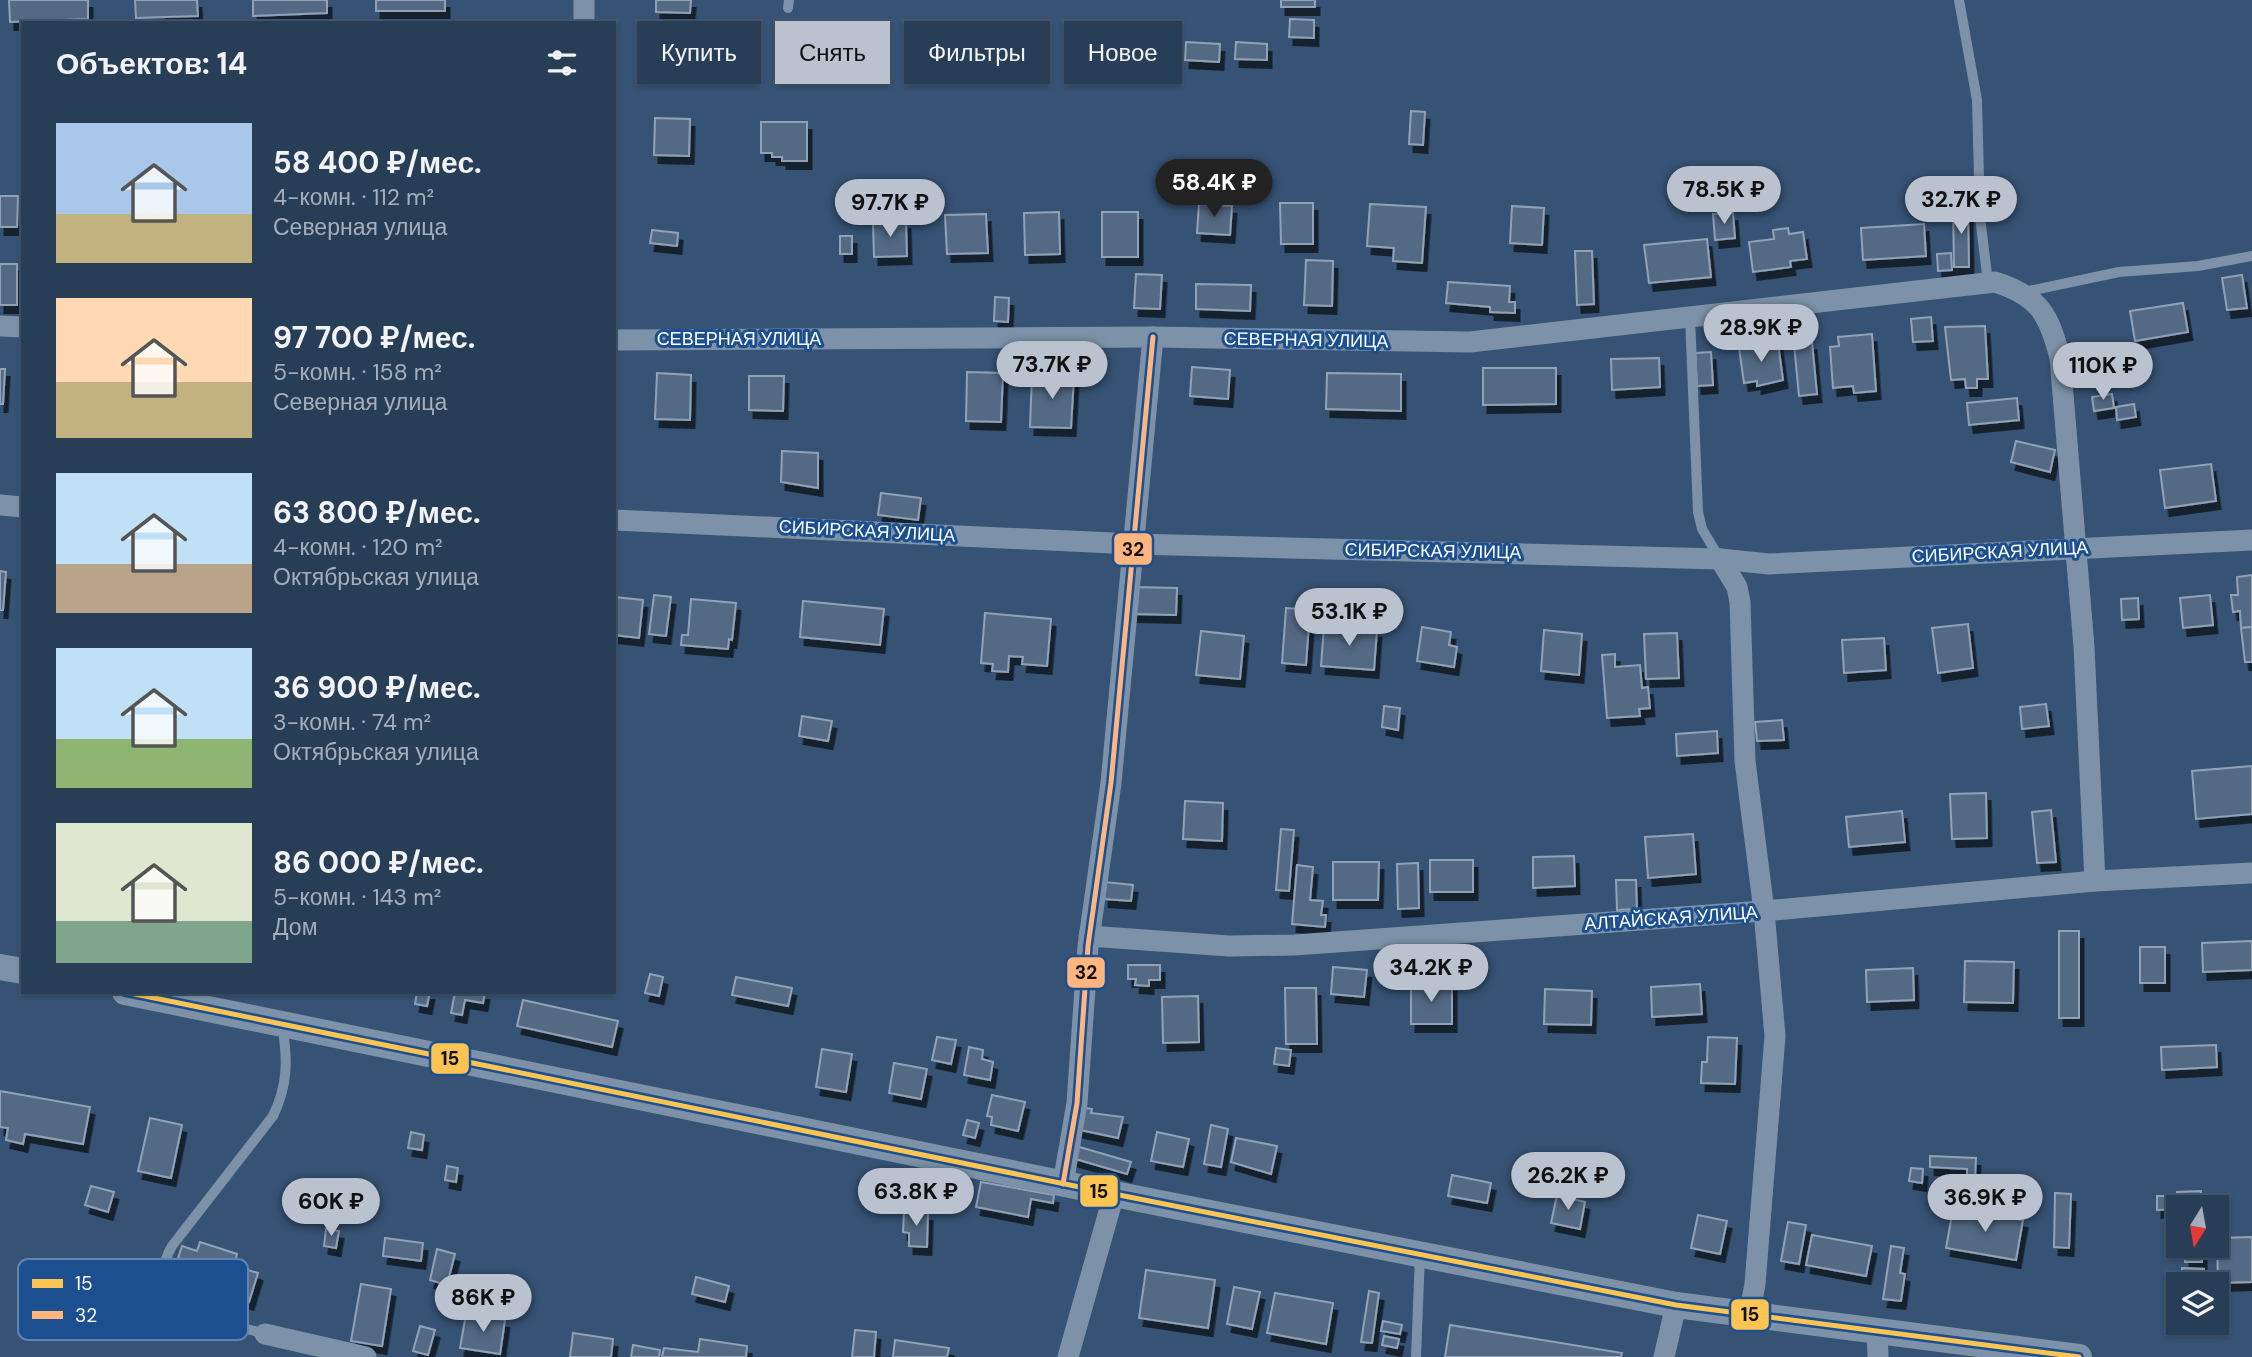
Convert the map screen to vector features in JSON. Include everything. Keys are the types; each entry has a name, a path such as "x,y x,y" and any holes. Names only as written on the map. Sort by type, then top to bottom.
{"street":[{"path":"584,0 584,21"},
{"path":"1991,282 2022,292 2050,321 2060,358 2084,647 2095,881"},
{"name":"СЕВЕРНАЯ УЛИЦА","path":"616,340 1153,337 1470,342 1991,282"},
{"path":"0,326 21,327"},
{"path":"1063,1184 1077,1103 1089,936 1111,783 1153,337"},
{"path":"0,505 21,507"},
{"name":"СИБИРСКАЯ УЛИЦА","path":"616,520 1134,544 1720,559 1748,564 2252,541"},
{"path":"1720,559 1730,571 1739,595 1745,761 1764,911 1775,1035 1755,1284 1749,1316"},
{"name":"АЛТАЙСКАЯ УЛИЦА","path":"1089,936 1229,946 1295,945 1764,911 2095,881 2252,873"},
{"path":"0,967 21,971"},
{"path":"135,994 1063,1184 1676,1305 2079,1357"},
{"path":"1068,1357 1114,1194"},
{"path":"1664,1357 1676,1305"},
{"path":"1877,1329 1878,1357"},
{"path":"265,1334 296,1346 366,1357"}],"lane":[{"path":"1959,0 1977,100 1980,217 1991,282"},
{"path":"2022,292 2119,272 2198,266 2252,256"},
{"path":"1690,317 1698,512 1705,536 1720,559"},
{"path":"166,1259 172,1246 273,1116 283,1094 287,1069 282,1024"},
{"path":"1416,1357 1420,1255"},
{"path":"248,1329 265,1334"}],"building":[{"path":"9,0 88,0 88,19 10,22"},
{"path":"135,0 197,0 198,16 136,18"},
{"path":"253,0 327,0 327,13 253,16"},
{"path":"376,0 445,0 445,11 376,11"},
{"path":"656,0 691,0 690,13 656,12"},
{"path":"1281,0 1315,0 1315,7 1281,7"},
{"path":"1290,19 1314,20 1314,38 1289,37"},
{"path":"1186,42 1220,44 1219,62 1185,60"},
{"path":"1236,42 1267,44 1267,60 1235,59"},
{"path":"1411,111 1425,112 1423,145 1409,144"},
{"path":"655,118 690,119 689,156 654,155"},
{"path":"761,122 807,122 807,161 782,161 782,157 772,157 772,153 761,153"},
{"path":"0,196 18,196 17,227 0,227"},
{"path":"1280,203 1313,203 1313,244 1281,244"},
{"path":"1199,204 1232,206 1230,235 1197,233"},
{"path":"1370,204 1426,207 1422,263 1393,261 1394,248 1367,246"},
{"path":"1953,205 1968,205 1969,267 1954,267"},
{"path":"1512,206 1544,208 1542,245 1510,243"},
{"path":"1059,212 1060,254 1025,255 1024,213"},
{"path":"1102,212 1138,212 1138,257 1102,257"},
{"path":"1733,213 1735,238 1715,240 1713,214"},
{"path":"986,214 988,253 947,254 945,215"},
{"path":"906,221 907,256 874,257 873,222"},
{"path":"1924,224 1926,256 1863,260 1861,228"},
{"path":"1788,228 1789,234 1803,232 1807,259 1790,261 1791,267 1753,272 1749,242 1774,239 1773,230"},
{"path":"652,230 678,233 677,246 650,243"},
{"path":"840,236 852,236 852,254 840,254"},
{"path":"1707,239 1711,277 1649,283 1644,245"},
{"path":"1575,251 1592,251 1594,304 1577,305"},
{"path":"1951,253 1952,270 1938,271 1937,254"},
{"path":"1306,260 1333,261 1332,306 1304,305"},
{"path":"0,264 17,264 17,305 0,305"},
{"path":"1136,274 1162,275 1160,309 1134,308"},
{"path":"2242,275 2247,308 2227,310 2222,278"},
{"path":"1448,282 1510,286 1509,302 1515,302 1515,313 1490,312 1490,307 1446,303"},
{"path":"1196,284 1251,285 1250,311 1196,309"},
{"path":"995,297 1009,298 1008,322 994,321"},
{"path":"2183,303 2188,332 2135,341 2130,311"},
{"path":"1931,317 1933,341 1913,342 1911,319"},
{"path":"1985,326 1988,379 1977,379 1977,388 1966,388 1965,379 1951,380 1945,327"},
{"path":"1872,334 1876,391 1854,393 1853,386 1833,388 1830,347 1839,346 1838,337"},
{"path":"1812,342 1817,394 1799,396 1794,344"},
{"path":"1778,343 1783,380 1757,386 1757,381 1744,383 1739,348"},
{"path":"1711,352 1713,385 1697,386 1695,353"},
{"path":"1659,358 1660,387 1612,390 1611,359"},
{"path":"1192,367 1230,370 1228,399 1190,396"},
{"path":"1483,368 1556,368 1556,404 1483,405"},
{"path":"0,369 5,369 3,404 0,404"},
{"path":"967,372 1003,373 1001,422 966,421"},
{"path":"657,373 691,375 690,420 655,419"},
{"path":"1327,373 1401,374 1401,411 1326,409"},
{"path":"1032,374 1074,376 1071,428 1030,427"},
{"path":"749,376 784,376 783,411 749,410"},
{"path":"2112,394 2114,408 2094,411 2092,397"},
{"path":"2017,398 2019,420 1969,425 1967,403"},
{"path":"2134,404 2136,417 2117,420 2116,407"},
{"path":"2016,441 2055,450 2050,472 2011,462"},
{"path":"782,451 818,453 818,488 781,482"},
{"path":"2211,464 2216,501 2165,508 2160,470"},
{"path":"881,493 921,498 918,520 878,515"},
{"path":"0,571 6,572 3,610 0,610"},
{"path":"2252,575 2252,627 2241,628 2240,611 2233,612 2231,595 2238,595 2237,577"},
{"path":"1133,587 1177,588 1176,615 1133,614"},
{"path":"654,595 671,597 666,636 649,634"},
{"path":"2210,595 2213,625 2183,628 2180,598"},
{"path":"616,597 643,600 639,638 616,635"},
{"path":"2138,598 2139,619 2122,620 2121,599"},
{"path":"691,599 736,603 732,640 729,639 728,649 681,645 682,635 688,635"},
{"path":"803,601 884,609 880,645 800,637"},
{"path":"1286,608 1310,610 1306,665 1282,663"},
{"path":"985,613 1051,619 1047,666 1022,664 1023,657 1009,656 1008,672 992,671 993,664 981,663"},
{"path":"1968,624 1973,668 1938,673 1932,628"},
{"path":"1324,626 1377,630 1374,670 1321,666"},
{"path":"1422,627 1451,632 1449,645 1457,647 1454,667 1417,661"},
{"path":"2252,627 2252,662 2245,662 2241,628"},
{"path":"1544,630 1582,634 1579,675 1541,671"},
{"path":"1201,631 1244,636 1240,679 1196,675"},
{"path":"1677,633 1679,678 1646,679 1644,634"},
{"path":"1884,638 1886,670 1844,673 1842,640"},
{"path":"1615,654 1615,667 1640,665 1642,688 1648,687 1650,708 1639,709 1640,716 1607,718 1602,655"},
{"path":"2046,704 2049,726 2022,729 2020,707"},
{"path":"1384,706 1400,708 1398,730 1382,727"},
{"path":"802,716 832,721 828,741 799,736"},
{"path":"1782,720 1784,740 1757,741 1755,722"},
{"path":"1717,731 1718,753 1677,756 1676,734"},
{"path":"2252,766 2252,814 2196,819 2192,771"},
{"path":"1986,793 1987,838 1952,839 1950,794"},
{"path":"1185,801 1223,803 1222,841 1183,839"},
{"path":"2051,810 2056,862 2037,863 2032,812"},
{"path":"1902,811 1905,842 1849,847 1846,817"},
{"path":"1281,829 1294,830 1289,891 1276,890"},
{"path":"1693,834 1696,874 1648,878 1645,837"},
{"path":"1574,856 1575,886 1533,888 1533,857"},
{"path":"1430,860 1473,860 1473,892 1430,892"},
{"path":"1333,862 1379,862 1378,900 1333,900"},
{"path":"1418,863 1419,908 1398,909 1397,864"},
{"path":"1297,865 1313,867 1310,900 1323,901 1321,915 1326,915 1325,927 1292,924"},
{"path":"1616,880 1636,880 1637,909 1617,910"},
{"path":"1105,882 1133,885 1131,901 1104,899"},
{"path":"2059,931 2079,931 2079,1018 2059,1018"},
{"path":"2252,941 2252,970 2203,972 2202,943"},
{"path":"2140,947 2165,947 2165,983 2140,983"},
{"path":"1965,961 2014,962 2013,1003 1964,1002"},
{"path":"1128,965 1160,965 1160,980 1149,980 1149,986 1135,985 1136,979 1128,979"},
{"path":"1333,967 1367,970 1364,997 1331,994"},
{"path":"1913,968 1914,1000 1867,1002 1866,970"},
{"path":"650,974 663,977 659,996 645,993"},
{"path":"736,977 792,988 788,1006 732,995"},
{"path":"1411,984 1452,984 1452,1024 1411,1024"},
{"path":"1700,984 1702,1014 1652,1017 1651,987"},
{"path":"1285,988 1316,988 1317,1044 1286,1044"},
{"path":"1545,989 1592,991 1591,1025 1544,1024"},
{"path":"417,994 430,994 427,1006 415,1004"},
{"path":"455,994 485,994 483,1003 465,1000 462,1015 451,1013"},
{"path":"1198,996 1199,1042 1163,1043 1162,997"},
{"path":"523,1000 618,1021 612,1047 517,1026"},
{"path":"937,1037 956,1040 951,1064 932,1060"},
{"path":"1708,1037 1737,1038 1735,1084 1701,1083 1702,1062 1707,1062"},
{"path":"2216,1045 2217,1067 2162,1070 2161,1047"},
{"path":"969,1047 983,1050 982,1059 993,1062 990,1080 964,1075"},
{"path":"1276,1048 1291,1050 1289,1066 1274,1064"},
{"path":"822,1049 852,1054 846,1092 816,1087"},
{"path":"894,1063 927,1069 921,1099 889,1093"},
{"path":"0,1091 90,1107 83,1144 25,1134 23,1144 6,1140 8,1128 0,1127"},
{"path":"992,1095 1025,1102 1018,1131 991,1125 992,1117 987,1116"},
{"path":"1080,1107 1092,1109 1091,1113 1123,1117 1118,1138 1075,1129"},
{"path":"150,1118 182,1125 171,1178 138,1171"},
{"path":"967,1120 979,1123 975,1138 963,1135"},
{"path":"1211,1125 1228,1129 1221,1167 1204,1164"},
{"path":"411,1132 424,1135 422,1150 408,1148"},
{"path":"1157,1132 1189,1139 1183,1167 1151,1161"},
{"path":"1236,1138 1277,1146 1271,1174 1231,1162"},
{"path":"1076,1146 1131,1162 1127,1174 1072,1158"},
{"path":"1930,1156 1976,1158 1975,1178 1967,1178 1967,1169 1930,1167"},
{"path":"447,1166 458,1168 456,1182 445,1180"},
{"path":"1911,1168 1923,1169 1922,1183 1909,1181"},
{"path":"1452,1175 1491,1183 1487,1203 1448,1196"},
{"path":"981,1182 1054,1195 1053,1203 1031,1199 1028,1217 976,1207"},
{"path":"91,1186 114,1192 108,1212 85,1205"},
{"path":"2201,1191 2201,1195 2177,1195 2177,1192"},
{"path":"2055,1193 2071,1194 2069,1248 2054,1247"},
{"path":"1557,1195 1585,1202 1580,1229 1551,1223"},
{"path":"2157,1196 2166,1196 2166,1210 2157,1210"},
{"path":"1953,1209 2023,1220 2016,1260 1946,1248"},
{"path":"904,1212 928,1213 927,1247 909,1246 909,1233 903,1232"},
{"path":"1698,1215 1727,1221 1720,1254 1691,1248"},
{"path":"1788,1222 1806,1225 1799,1264 1781,1261"},
{"path":"326,1229 339,1231 336,1248 324,1246"},
{"path":"1812,1235 1872,1246 1866,1276 1806,1265"},
{"path":"2252,1237 2252,1282 2229,1283 2229,1272 2218,1272 2217,1258 2230,1258 2230,1238"},
{"path":"385,1238 423,1243 421,1261 383,1256"},
{"path":"200,1242 237,1254 236,1259 178,1259 182,1246 197,1251"},
{"path":"1891,1246 1904,1248 1900,1273 1905,1274 1901,1301 1883,1299"},
{"path":"437,1249 455,1254 447,1285 430,1280"},
{"path":"2185,1258 2202,1258 2202,1262 2185,1262"},
{"path":"2182,1268 2204,1269 2204,1272 2182,1272"},
{"path":"248,1270 258,1273 248,1302"},
{"path":"1146,1270 1215,1280 1208,1328 1139,1318"},
{"path":"696,1277 729,1286 725,1302 692,1294"},
{"path":"361,1284 391,1289 382,1346 351,1341"},
{"path":"1234,1287 1260,1292 1252,1329 1227,1324"},
{"path":"1369,1291 1379,1293 1372,1343 1361,1342"},
{"path":"1275,1293 1333,1303 1326,1344 1267,1333"},
{"path":"466,1314 505,1320 500,1354 460,1348"},
{"path":"1383,1321 1402,1325 1400,1334 1381,1331"},
{"path":"1450,1325 1622,1353 1621,1357 1445,1357"},
{"path":"420,1326 435,1330 428,1355 413,1351"},
{"path":"855,1330 876,1332 874,1357 852,1357"},
{"path":"573,1333 613,1339 611,1357 570,1357"},
{"path":"1384,1336 1399,1339 1397,1348 1382,1345"},
{"path":"700,1339 747,1346 746,1357 662,1357 664,1348 698,1352"},
{"path":"895,1340 949,1348 947,1357 893,1357"},
{"path":"633,1345 660,1350 659,1357 631,1357"}],"transit line":[{"name":"32","path":"1063,1184 1077,1103 1088,946 1111,783 1153,337"},
{"name":"15","path":"135,994 1114,1194 1676,1305 2079,1357"}]}
